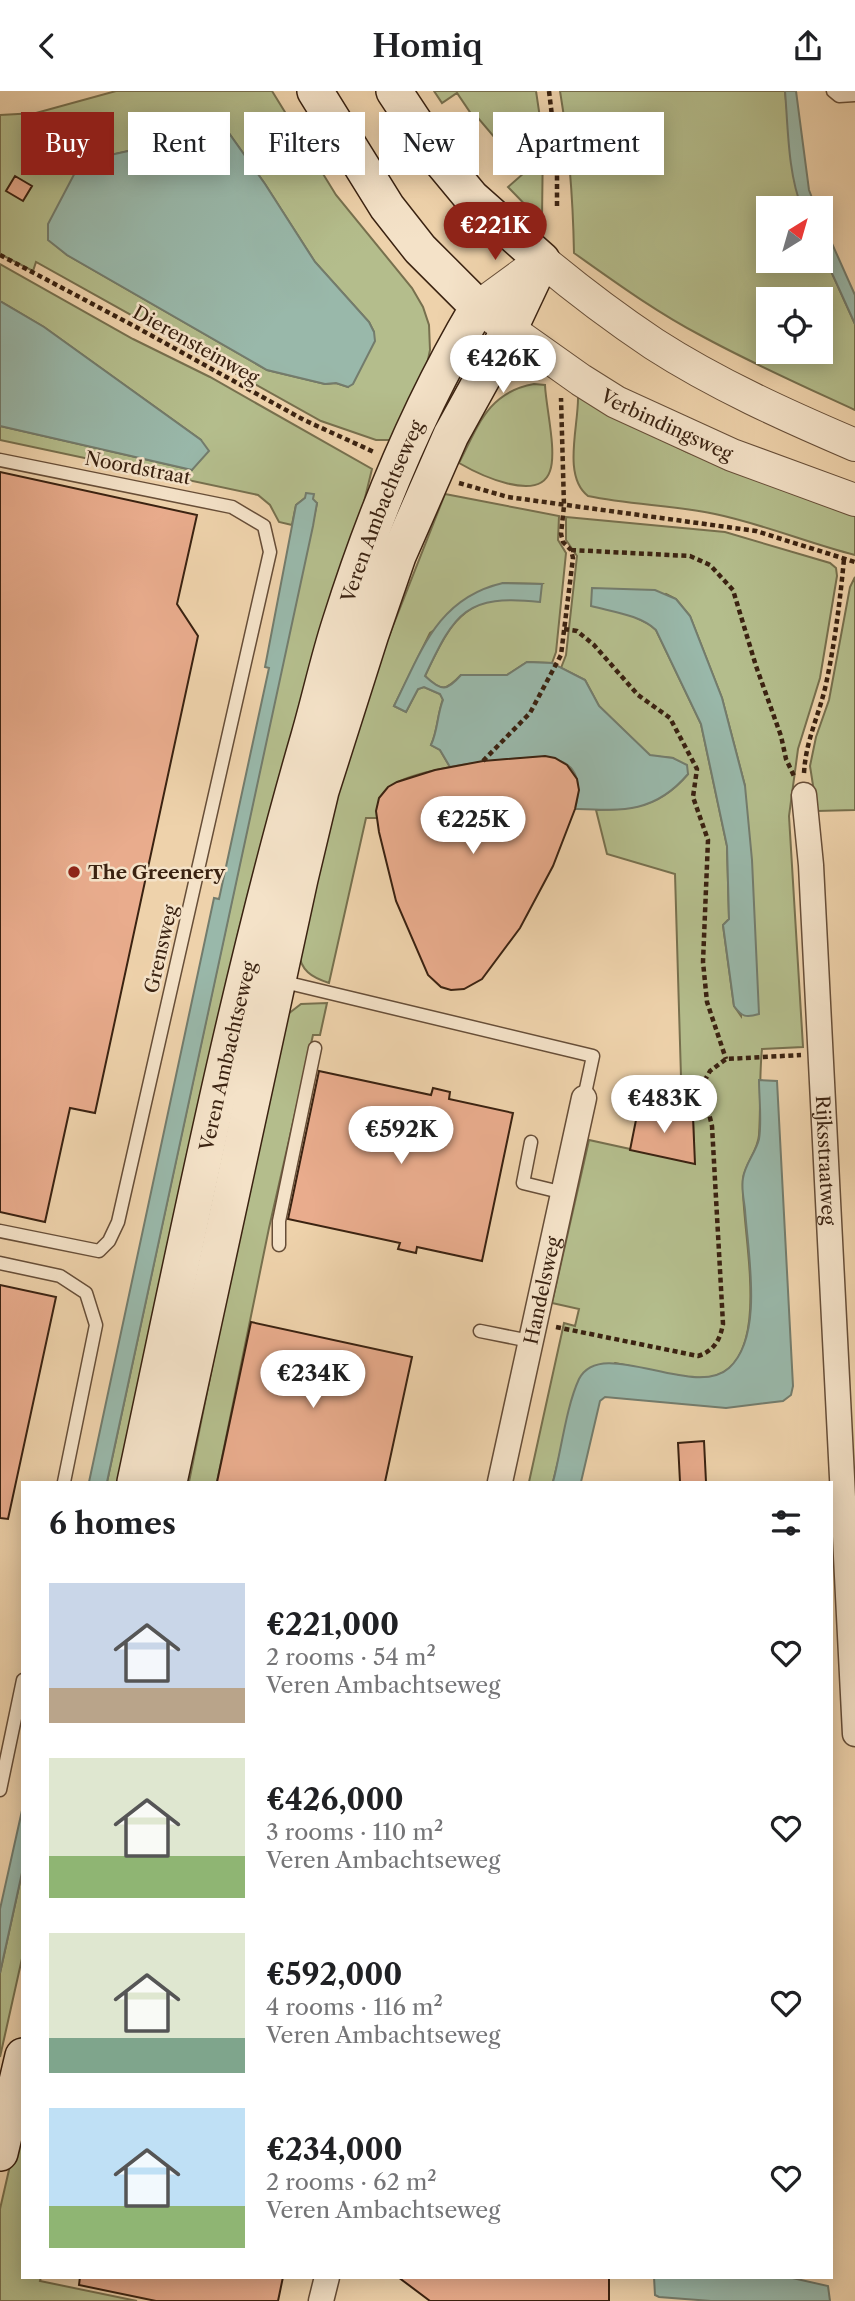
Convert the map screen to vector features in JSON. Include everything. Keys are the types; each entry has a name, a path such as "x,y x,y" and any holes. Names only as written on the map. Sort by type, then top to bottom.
{"main road":[{"name":"Verbindingsweg","path":"315,91 387,207 421,249 478,307"},
{"path":"394,91 437,156 471,197 542,260"},
{"name":"Veren Ambachtseweg","path":"135,1481 262,977 393,569 451,435 509,330 542,260"},
{"name":"Veren Ambachtseweg","path":"169,1481 262,977 285,820 340,624 369,537 409,436 455,345 478,307"},
{"path":"0,2153 21,2064"}],"street":[{"name":"Veren Ambachtseweg","path":"478,307 542,260"},
{"path":"542,260 589,298 655,344 726,385 855,445"},
{"name":"Verbindingsweg","path":"478,307 616,402 732,455 855,500"},
{"name":"Rijksstraatweg","path":"803,795 811,865 855,1734"},
{"name":"Handelsweg","path":"500,1481 584,1098"},
{"path":"321,2301 326,2279"}],"lane":[{"path":"833,91 839,96 855,95"},
{"name":"Noordstraat","path":"0,460 232,507 264,526"},
{"name":"Grensweg","path":"0,1231 99,1251 109,1241 118,1222 270,552 264,526"},
{"path":"262,977 593,1056 584,1098"},
{"path":"279,1245 279,1221 315,1048"},
{"path":"531,1142 523,1183 564,1193"},
{"path":"0,1263 60,1276 86,1293 96,1325 64,1481"},
{"path":"480,1331 532,1332"},
{"path":"0,1790 21,1690"}],"path":[{"path":"549,91 557,157 557,208"},
{"name":"Dierensteinweg","path":"0,255 304,420 379,455"},
{"path":"483,761 530,713 562,655 573,558 571,550 563,543 561,534 564,506 561,395"},
{"path":"455,482 508,497 756,531 855,562"},
{"path":"571,550 690,556 710,565 733,590 781,736 786,759 803,795"},
{"path":"803,795 805,751 825,687 844,559"},
{"path":"564,629 577,631 594,645 638,695 670,718 697,769 693,797 708,840 704,976 707,1002 726,1059"},
{"path":"532,1332 698,1356 707,1353 716,1345 723,1324 712,1126 702,1084 710,1071 726,1059 819,1054"}],"green space":[{"path":"116,91 272,91 285,112 244,112 244,154 230,135 230,112 128,112 128,151 114,154 114,112 40,112"},
{"path":"434,91 536,91 539,112 493,112 493,136 479,119 479,112 470,112 457,93 442,103"},
{"path":"560,91 785,91 792,160 800,196 756,196 756,273 832,273 855,324 855,410 756,364 833,364 833,287 756,287 756,364 684,326 574,253 570,175 664,175 664,112 563,112"},
{"path":"21,114 21,175 81,175 49,240 67,255 267,370 348,387 374,332 369,322 315,262 259,175 324,175 336,195 412,288 429,325 430,350 425,374 391,440 376,440 321,421 36,262 33,271 0,254 0,115"},
{"path":"522,175 543,175 542,219 537,217 508,187"},
{"path":"0,264 133,339 210,377 372,469 126,1481 107,1481 317,503 305,498 296,505 292,525 279,522 270,505 258,495 0,440 0,426 192,470 201,440 44,327 0,301"},
{"path":"534,384 545,385 552,441 552,463 544,481 534,485 508,484 459,463 479,424 495,403 518,388"},
{"path":"578,396 687,452 855,514 855,555 715,514 588,496 580,487 574,463"},
{"path":"445,494 559,516 558,540 566,553 556,652 552,663 527,662 507,675 461,675 447,687 435,685 425,676 450,629 467,611 491,601 520,597 542,584 503,583 430,633 394,706 406,712 418,689 424,687 440,694 443,699 431,745 440,750 450,767 413,776 391,787 378,805 377,818 366,818 329,983 308,972 298,951 331,812 374,674"},
{"path":"566,517 725,532 830,563 836,568 837,576 820,678 798,749 789,816 803,1047 762,1049 759,1135 743,1180 750,1289 749,1318 744,1344 733,1364 715,1376 705,1378 680,1376 615,1363 572,1404 553,1481 529,1481 564,1323 575,1326 579,1309 552,1303 589,1140 694,1163 693,1117 639,1105 659,1093 664,1078 681,1077 675,874 607,854 596,810 623,809 647,804 668,793 688,774 673,758 650,756 599,706 585,680 561,668 566,655 577,556 566,540","holes":["666,594 676,599 690,616 722,698 745,786 741,1016 734,1006 723,925 729,919 727,846 701,724 656,630 637,618"]},
{"path":"855,577 855,810 817,811 810,766 816,737 829,700 850,587"},
{"path":"327,1003 320,1035 313,1035 269,1228 217,1481 189,1481 244,1208 288,1014 301,1004"},
{"path":"21,1877 21,1963 0,2057 0,1973"},
{"path":"21,2118 21,2279 40,2279 137,2301 0,2301 0,2209"}],"shaded area":[{"path":"785,91 796,91 811,196 797,196 789,151"},
{"path":"230,135 244,154 244,175 259,175 315,262 369,322 374,332 375,341 353,384 348,387 336,383 325,384 267,370 67,255 48,240 48,224 74,175 114,175 114,154 128,151 128,175 230,175"},
{"path":"833,246 855,295 855,324 832,273"},
{"path":"0,301 44,327 201,440 209,451 192,470 0,426"},
{"path":"306,493 314,494 313,499 317,503 313,526 107,1481 89,1481 214,898 219,899 269,668 265,667 296,505 305,498"},
{"path":"503,583 542,584 540,602 495,601 466,612 445,636 425,676 440,687 448,687 461,675 507,675 527,662 552,663 585,680 599,706 650,755 673,758 687,765 688,774 676,787 650,803 637,807 575,809 578,791 576,778 571,768 563,762 526,758 450,767 440,750 431,745 443,700 440,694 424,687 418,689 406,712 394,706 423,647 447,614 480,590"},
{"path":"592,588 655,590 676,599 690,616 722,698 745,786 752,860 759,1014 745,1016 734,1006 723,925 729,919 727,846 701,724 656,630 634,617 591,606"},
{"path":"759,1080 777,1081 793,1386 791,1395 783,1401 726,1408 605,1397 600,1401 581,1481 553,1481 574,1390 579,1379 590,1367 607,1363 694,1377 713,1376 729,1368 740,1354 747,1336 751,1294 742,1182 759,1139"},
{"path":"21,1815 21,1877 0,1973 0,1909"},
{"path":"654,2279 797,2279 828,2286 830,2301 711,2301 655,2295"}],"building":[{"path":"15,176 32,186 23,201 6,191"},
{"name":"The Greenery","path":"0,472 197,515 177,604 198,636 95,1113 70,1108 45,1222 0,1212"},
{"path":"545,756 567,765 577,779 579,790 575,809 553,866 520,928 482,979 464,989 451,990 441,987 428,975 396,901 379,832 376,811 379,798 388,787 397,782 435,770 483,761"},
{"path":"319,1071 431,1095 433,1088 450,1092 449,1099 513,1113 482,1261 417,1247 416,1253 398,1249 400,1243 288,1219"},
{"path":"639,1105 693,1117 695,1164 630,1150"},
{"path":"0,1285 56,1297 8,1519 0,1518"},
{"path":"251,1322 412,1357 385,1481 217,1481"},
{"path":"704,1441 706,1481 680,1481 678,1443"},
{"path":"80,2279 283,2279 278,2301 156,2301 79,2285"},
{"path":"401,2279 609,2279 609,2301 430,2301"}],"place":[{"name":"The Greenery","path":"74,872"}]}
